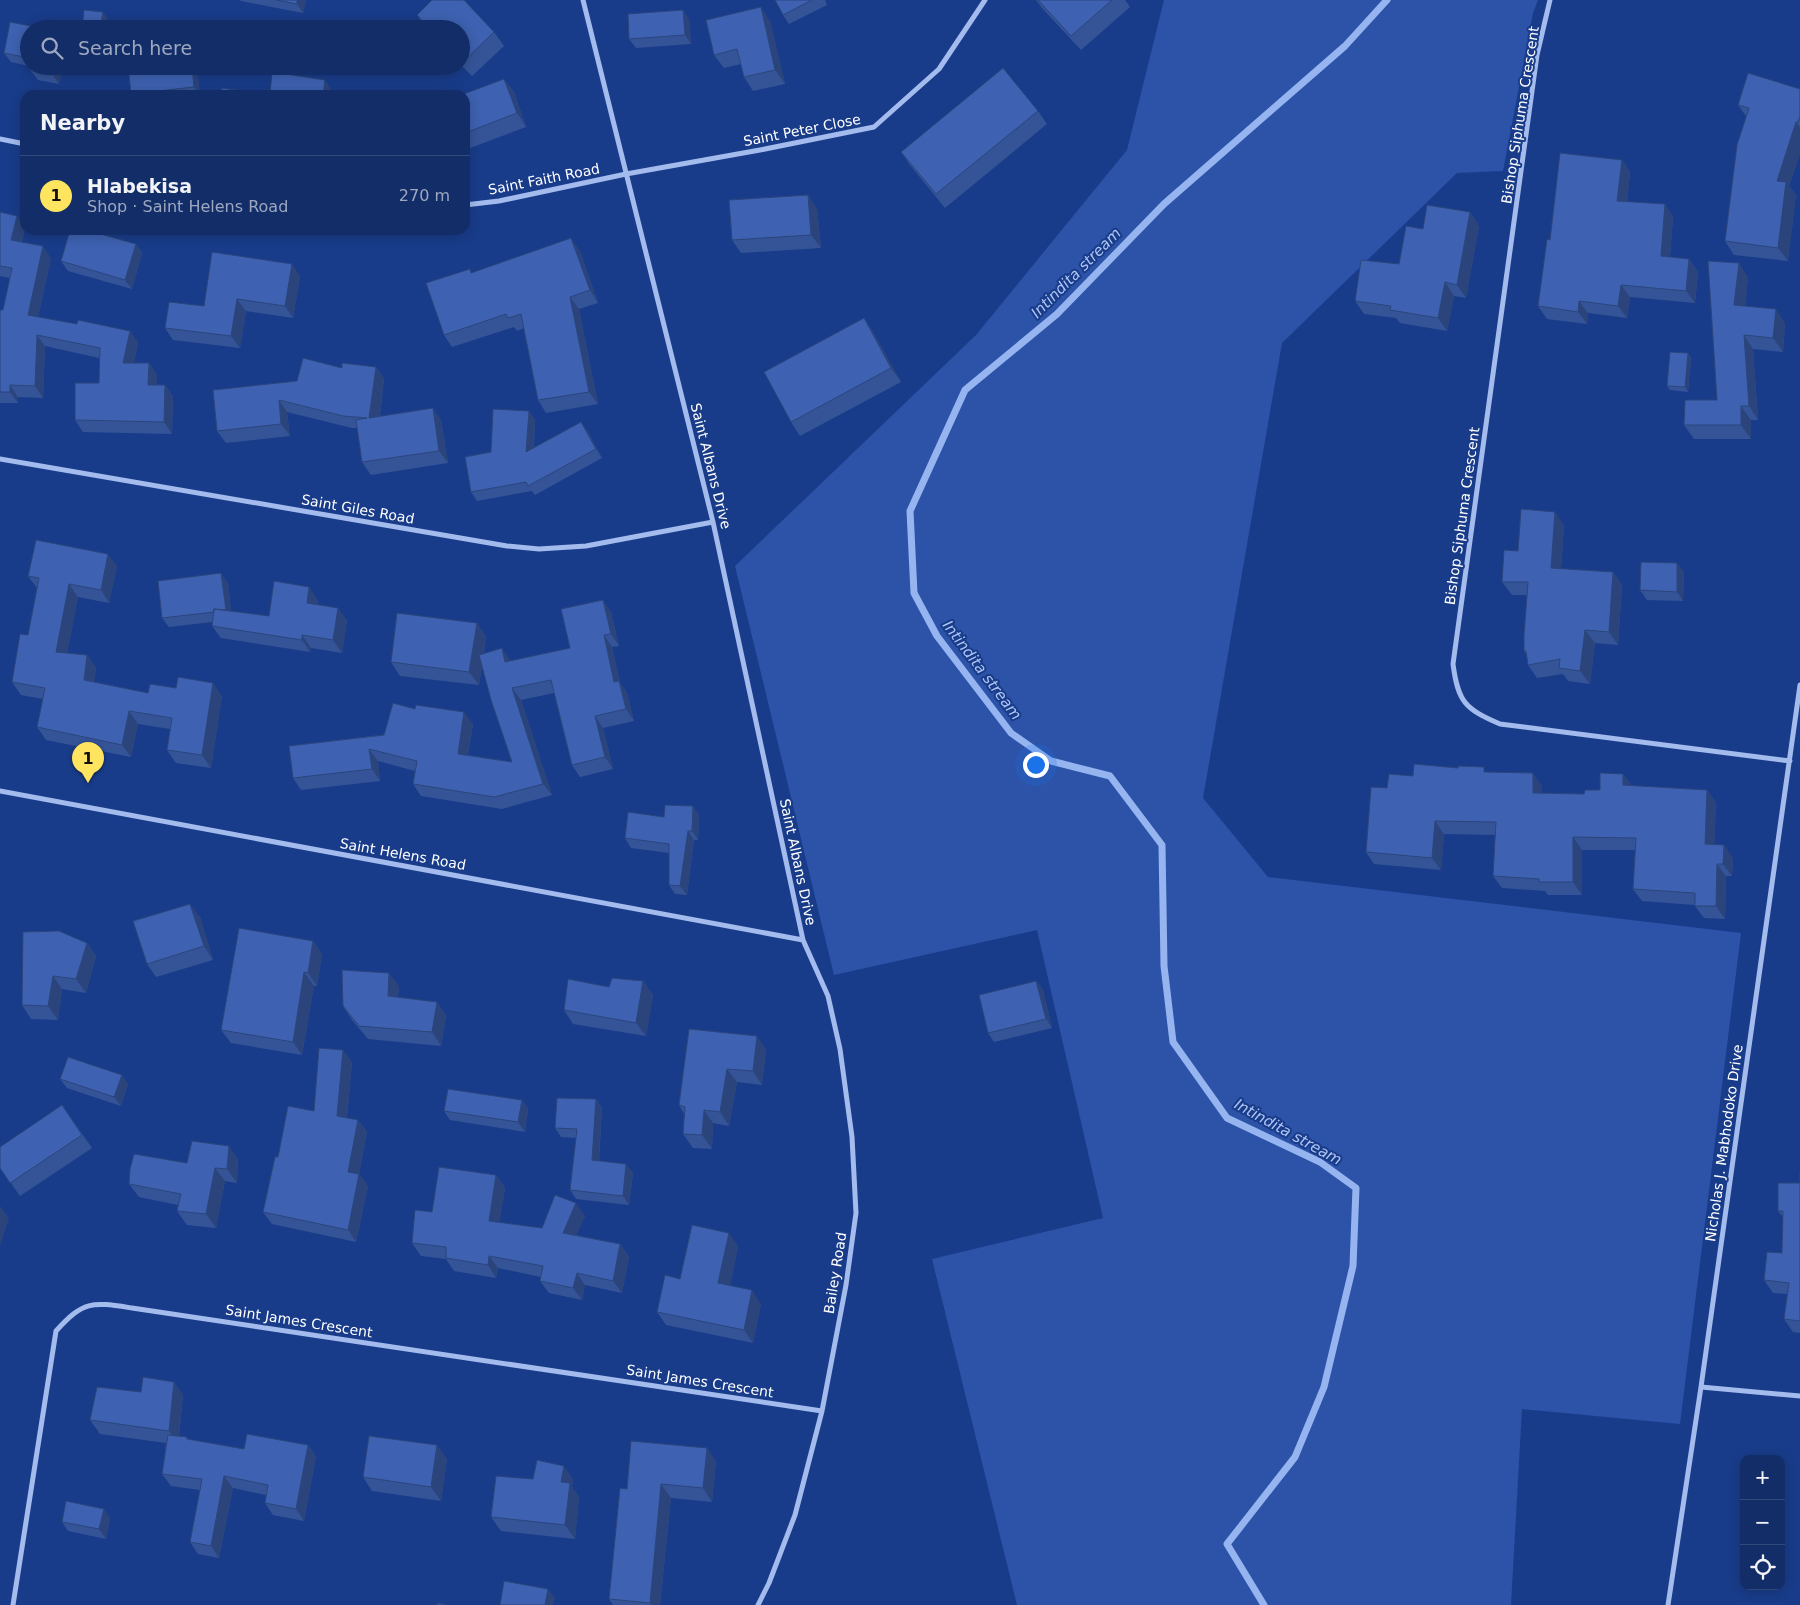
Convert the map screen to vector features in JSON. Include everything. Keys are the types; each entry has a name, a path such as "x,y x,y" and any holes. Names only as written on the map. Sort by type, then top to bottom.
{"street":[{"name":"Saint Albans Drive","path":"583,0 714,522 803,940"},
{"name":"Saint Peter Close","path":"626,174 874,127 939,69 985,0"},
{"name":"Bishop Siphuma Crescent","path":"1550,0 1537,55 1453,664 1456,687 1464,702 1478,715 1500,724 1790,761"},
{"path":"0,139 20,143"},
{"name":"Saint Faith Road","path":"470,204 499,201 626,174"},
{"name":"Saint Giles Road","path":"0,459 507,546 539,549 586,546 714,522"},
{"name":"Nicholas J. Mabhodoko Drive","path":"1668,1605 1701,1387 1800,685"},
{"name":"Saint Helens Road","path":"0,791 803,940"},
{"name":"Bailey Road","path":"758,1605 769,1583 795,1515 822,1411 846,1285 856,1213 852,1137 840,1049 828,996 803,940"},
{"name":"Saint James Crescent","path":"13,1605 56,1331 71,1314 80,1308 91,1305 108,1304 822,1411"},
{"path":"1701,1387 1800,1396"}],"shaded area":[{"path":"1164,0 1538,0 1533,13 1503,171 1457,173 1282,343 1203,798 1268,877 1741,933 1680,1424 1522,1409 1511,1605 1017,1605 932,1259 1103,1218 1037,930 834,975 735,566 976,335 1127,150"}],"building":[{"path":"276,0 297,0 297,4"},
{"path":"432,0 464,0 494,32 470,55 470,20 422,20 417,15"},
{"path":"775,0 812,0 783,15"},
{"path":"1038,0 1112,0 1071,36"},
{"path":"761,7 775,70 744,77 737,49 714,55 706,20"},
{"path":"84,10 103,12 102,20 83,20"},
{"path":"683,10 685,35 629,39 628,14"},
{"path":"10,22 20,24 20,56 4,53"},
{"path":"1003,68 1038,111 936,194 901,152"},
{"path":"1748,73 1800,89 1800,116 1798,122 1796,122 1777,181 1786,182 1778,248 1725,241 1737,145 1749,108 1738,105"},
{"path":"129,75 193,75 194,87 167,90 131,90"},
{"path":"272,75 292,75 325,80 324,90 270,90"},
{"path":"504,79 517,113 470,131 470,92"},
{"path":"1560,153 1622,160 1617,201 1665,204 1661,256 1689,259 1686,291 1621,285 1618,306 1579,301 1578,312 1538,306 1547,239 1550,240"},
{"path":"808,195 811,235 732,240 729,200"},
{"path":"1427,205 1470,212 1457,285 1445,282 1438,318 1390,310 1391,306 1355,301 1361,260 1399,264 1406,226 1423,229"},
{"path":"0,212 17,216 11,240 43,246 28,315 77,324 78,320 130,331 123,363 149,363 148,385 165,385 164,422 75,420 75,383 99,383 100,348 37,335 35,386 10,385 10,392 0,392 0,310 3,310 12,268 0,266"},
{"path":"69,235 104,235 136,244 125,280 61,261"},
{"path":"571,238 590,290 570,297 589,392 538,400 521,314 508,318 506,314 444,335 426,283 470,269 471,273"},
{"path":"212,252 292,264 285,306 237,299 231,336 165,328 169,302 204,306"},
{"path":"1708,261 1739,263 1734,305 1776,309 1773,338 1744,335 1749,406 1741,406 1741,425 1684,425 1685,400 1717,400"},
{"path":"864,318 891,368 791,422 764,372"},
{"path":"1670,352 1688,353 1685,387 1667,386"},
{"path":"303,358 342,368 342,363 376,367 369,418 433,408 439,451 362,462 356,420 367,418 343,416 279,400 281,424 217,431 213,390 297,381"},
{"path":"493,409 529,411 526,452 581,422 596,449 528,486 526,482 471,492 465,457 491,452"},
{"path":"1521,509 1555,512 1551,568 1613,572 1609,632 1585,630 1580,671 1559,668 1560,659 1528,665 1526,651 1524,651 1524,635 1528,582 1502,582 1504,550 1518,551"},
{"path":"36,540 108,554 101,590 69,584 56,652 87,655 84,680 148,693 150,684 176,688 178,677 213,683 202,755 167,750 172,718 129,711 122,745 37,727 45,688 12,682 20,634 28,635 39,578 28,576"},
{"path":"1641,562 1677,563 1677,592 1640,590"},
{"path":"221,573 226,610 214,609 214,612 162,618 158,581"},
{"path":"274,581 309,587 307,603 338,608 333,640 302,635 302,640 212,626 214,609 269,616"},
{"path":"603,600 611,634 604,635 614,682 619,681 626,709 595,716 605,757 572,765 551,680 512,688 543,784 494,797 413,784 417,761 369,749 372,769 293,778 289,746 384,735 393,703 415,709 416,705 464,712 458,754 512,762 491,700 479,655 502,648 505,662 570,648 561,609"},
{"path":"397,613 477,623 469,672 391,662"},
{"path":"1414,764 1458,768 1458,766 1484,767 1484,772 1533,773 1533,793 1584,794 1585,790 1600,790 1600,773 1623,774 1623,785 1707,790 1705,844 1724,845 1723,864 1717,864 1716,906 1695,906 1695,893 1633,889 1636,838 1573,837 1573,882 1539,882 1539,879 1493,876 1496,822 1435,821 1432,858 1366,852 1371,787 1387,788 1389,774 1413,776"},
{"path":"665,805 693,806 692,831 688,831 680,886 669,885 669,844 625,838 628,812 664,817"},
{"path":"190,904 204,946 147,964 133,921"},
{"path":"239,928 313,941 308,973 304,972 293,1042 221,1030"},
{"path":"59,931 87,943 76,979 53,976 48,1006 22,1005 23,932"},
{"path":"342,970 389,973 388,996 437,1002 432,1032 359,1026 343,1006"},
{"path":"612,978 643,981 636,1023 564,1010 568,979 609,987"},
{"path":"1036,981 1046,1019 988,1033 979,995"},
{"path":"689,1029 757,1036 753,1071 727,1069 720,1112 704,1110 702,1135 683,1134 685,1107 679,1105"},
{"path":"319,1048 343,1050 337,1116 358,1120 348,1172 359,1174 348,1230 263,1212 275,1157 278,1157 288,1106 314,1111"},
{"path":"68,1057 122,1075 114,1097 60,1079"},
{"path":"448,1089 522,1100 518,1122 444,1111"},
{"path":"557,1098 596,1099 592,1160 626,1164 623,1196 570,1190 577,1129 555,1128"},
{"path":"62,1105 82,1135 10,1183 0,1168 0,1147"},
{"path":"192,1141 229,1146 227,1169 215,1168 206,1214 177,1211 181,1194 129,1184 134,1154 187,1163"},
{"path":"439,1167 496,1175 489,1221 542,1228 555,1195 576,1203 563,1233 620,1244 613,1281 577,1273 573,1288 540,1281 543,1266 489,1256 488,1265 446,1258 446,1247 412,1243 415,1210 432,1212"},
{"path":"1778,1183 1800,1183 1800,1321 1784,1319 1789,1283 1764,1280 1767,1252 1782,1253 1783,1211 1778,1211"},
{"path":"692,1225 729,1233 718,1283 752,1290 744,1330 657,1312 665,1275 680,1279"},
{"path":"143,1377 174,1382 169,1431 90,1420 97,1387 141,1392"},
{"path":"247,1434 308,1445 296,1509 265,1503 268,1485 224,1476 211,1546 190,1542 202,1479 162,1474 168,1435 244,1449"},
{"path":"369,1436 437,1445 431,1487 363,1477"},
{"path":"631,1441 707,1448 703,1488 661,1484 650,1603 609,1599 620,1488 627,1489"},
{"path":"537,1460 564,1466 561,1482 570,1483 565,1525 491,1517 496,1476 533,1479"},
{"path":"66,1501 104,1509 99,1529 62,1522"},
{"path":"504,1581 548,1589 545,1605 500,1605"}],"waterway":[{"name":"Intindita stream","path":"1264,1605 1227,1544 1295,1457 1324,1387 1353,1266 1356,1188 1320,1162 1227,1118 1173,1042 1164,966 1162,845 1110,776 1051,761 1011,733 937,636 914,593 910,511 965,390 1057,314 1164,204 1345,46 1387,0"}],"place":[{"name":"Hlabekisa","path":"88,783"}]}
